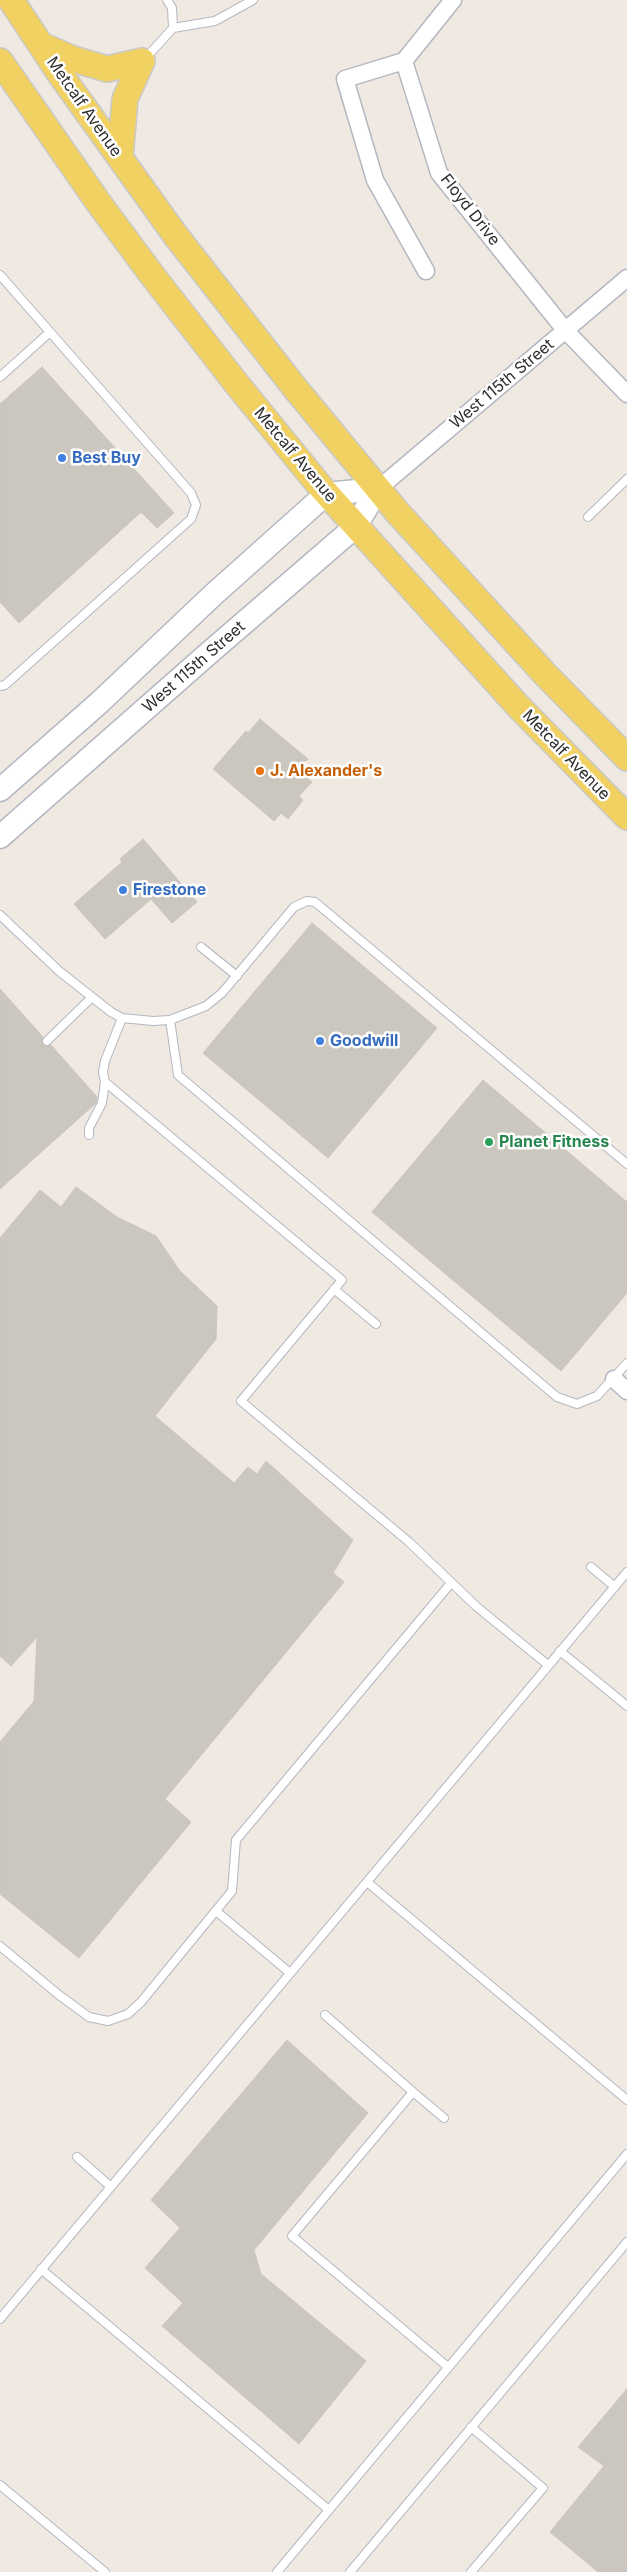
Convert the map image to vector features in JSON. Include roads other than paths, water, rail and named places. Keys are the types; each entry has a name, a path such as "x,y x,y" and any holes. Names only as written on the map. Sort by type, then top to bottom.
{"main road":[{"name":"Metcalf Avenue","path":"11,0 40,45 120,158 233,312 378,489 544,673 627,758"},
{"path":"40,45 73,59 107,69 142,61"},
{"name":"Metcalf Avenue","path":"0,61 98,202 147,268 236,384 326,494 518,706 627,817"},
{"path":"120,158 125,99 142,61"}],"street":[{"path":"426,271 375,180 344,79 404,60 453,0"},
{"name":"Floyd Drive","path":"404,60 439,173 565,330 627,394"},
{"name":"West 115th Street","path":"0,837 355,527 378,489 627,278"},
{"path":"0,790 81,720 213,595 326,494 378,489"},
{"path":"614,1379 627,1391"}],"lane":[{"path":"166,0 172,8 173,28"},
{"path":"142,61 173,28 215,21 253,0"},
{"path":"0,275 191,493 196,505 191,519 5,685 0,686"},
{"path":"0,377 50,332"},
{"path":"588,517 627,480"},
{"path":"0,915 91,998 122,1018 153,1021 170,1020 206,1006 222,993 294,907 307,901 315,902 627,1164"},
{"path":"201,947 237,976"},
{"path":"47,1041 91,998"},
{"path":"88,1135 89,1128 102,1103 105,1082 103,1072 105,1060 122,1018"},
{"path":"170,1020 178,1075 557,1397 577,1404 587,1401 597,1396 627,1363"},
{"path":"105,1082 342,1280 241,1401 409,1542 451,1583 548,1665"},
{"path":"334,1289 376,1324"},
{"path":"591,1567 615,1587"},
{"path":"0,2319 627,1572"},
{"path":"0,1946 80,2012 98,2020 108,2020 118,2019 135,2008 232,1891 236,1840 451,1583"},
{"path":"560,1651 627,1706"},
{"path":"367,1882 627,2100"},
{"path":"216,1911 290,1973"},
{"path":"325,2015 444,2118"},
{"path":"413,2092 292,2236 448,2367"},
{"path":"277,2572 627,2154"},
{"path":"77,2157 110,2186"},
{"path":"350,2572 627,2242"},
{"path":"41,2269 329,2510"},
{"path":"471,2427 543,2488 471,2572"},
{"path":"0,2485 105,2572"}],"place":[{"name":"Best Buy","path":"62,458"},
{"name":"J. Alexander's","path":"260,771"},
{"name":"Firestone","path":"123,890"},
{"name":"Goodwill","path":"320,1041"},
{"name":"Planet Fitness","path":"489,1142"}]}
